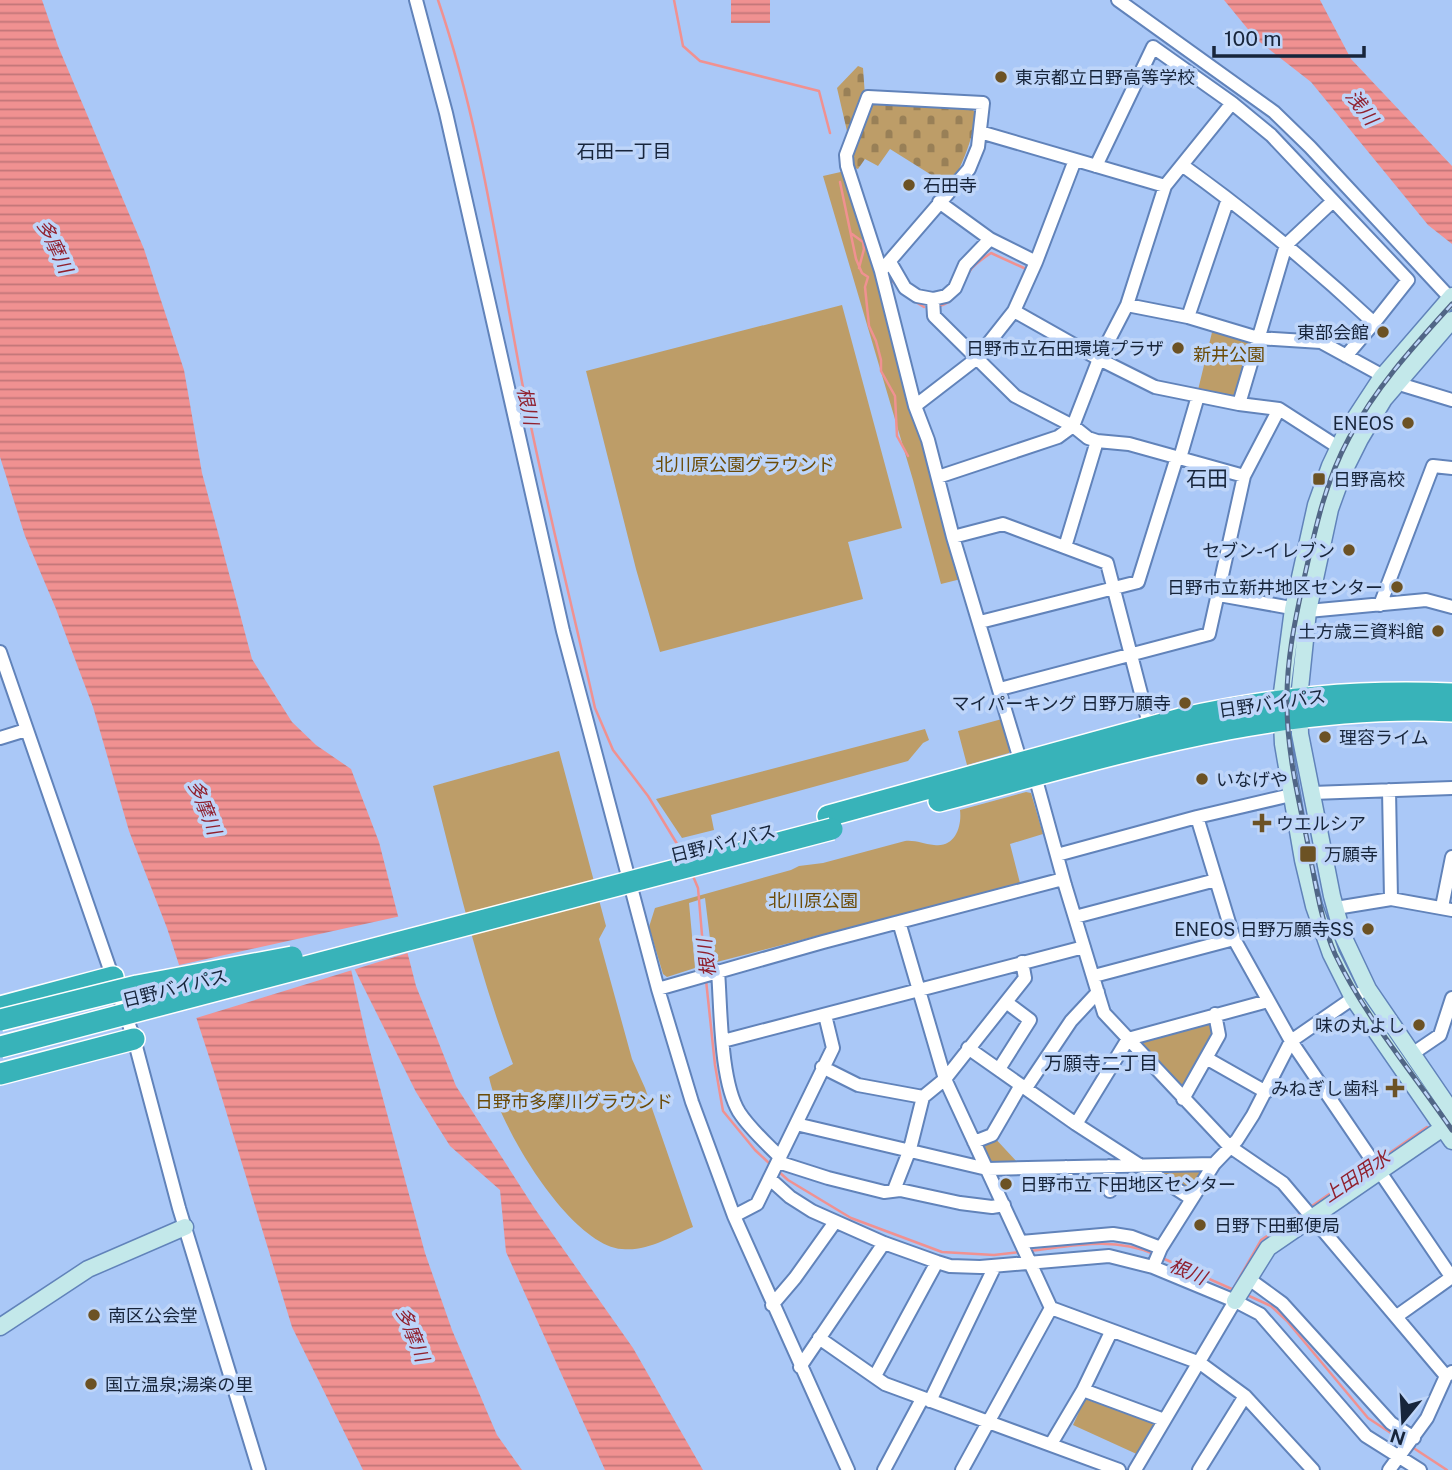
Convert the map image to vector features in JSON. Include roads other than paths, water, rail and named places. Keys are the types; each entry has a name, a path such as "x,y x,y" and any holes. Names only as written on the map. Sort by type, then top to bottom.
{"highway":[{"name":"日野バイパス","path":"0,1047 294,964 543,889 830,822 1028,770 1205,733 1290,709 1370,692 1452,694"},
{"name":"日野バイパス","path":"1028,770 1150,728 1226,709 1452,711"},
{"name":"日野バイパス","path":"0,1035 294,964"},
{"path":"0,1020 137,986 294,964"},
{"path":"0,1060 205,1004 294,964"},
{"path":"0,1007 113,977"},
{"path":"0,1074 134,1039"}],"main road":[{"path":"1301,610 1343,473 1389,380 1451,298"},
{"path":"1235,1301 1268,1248 1308,1213 1377,1166 1449,1130 1353,998 1331,954 1314,906 1291,795 1290,709 1316,505 1338,447 1357,414 1452,320"},
{"path":"1290,709 1300,734 1336,908 1349,950 1368,989 1452,1112"},
{"path":"0,1327 88,1269 185,1227"}],"street":[{"path":"416,0 446,113 563,631 658,989 692,1102 734,1216 848,1470"},
{"path":"1118,0 1274,112 1451,298"},
{"path":"1096,166 1153,47 1232,103 1271,135 1408,281 1346,356"},
{"path":"885,267 969,169 978,147 983,103 868,97 846,155 847,166 885,267 915,406 928,440 953,537 1000,689 1057,855 1104,1013 1229,1146 1283,1183 1449,1374 1427,1418 1389,1470"},
{"path":"938,477 1058,437 1073,426 1098,359 1127,305 1165,186 1232,103"},
{"path":"980,132 1165,186"},
{"path":"915,406 976,359 1014,311 1075,160"},
{"path":"1182,165 1286,245 1374,323"},
{"path":"1188,317 1228,199"},
{"path":"1239,404 1286,245 1333,201"},
{"path":"939,202 990,239 1036,262"},
{"path":"885,267 905,288 917,296 933,299 946,296 955,288 965,265 990,239"},
{"path":"933,299 934,316 1015,396 1097,441 1129,444 1244,476"},
{"path":"1127,305 1188,317 1258,338 1321,342 1389,380 1452,400"},
{"path":"1014,311 1098,359 1155,387 1279,409 1338,447"},
{"path":"980,622 1138,582 1198,396"},
{"path":"1000,689 1209,634 1244,476 1279,409"},
{"path":"1065,547 1097,441"},
{"path":"1380,605 1433,466 1452,468"},
{"path":"953,537 1003,524 1107,563 1150,728"},
{"path":"1219,595 1301,610 1426,600 1452,607"},
{"path":"0,652 134,1039 185,1227 259,1470"},
{"path":"0,738 26,730"},
{"path":"1312,793 1452,789"},
{"path":"1389,790 1391,899"},
{"path":"1057,855 1291,795"},
{"path":"1197,817 1234,939 1268,1001 1291,1041 1452,1278 1397,1316"},
{"path":"1336,908 1391,899 1447,909 1452,857"},
{"path":"658,989 1063,879"},
{"path":"1075,917 1216,880"},
{"path":"899,922 945,1079 1051,1308 1200,1363 1245,1396 1313,1470"},
{"path":"1094,976 1234,939"},
{"path":"723,1041 1084,947"},
{"path":"894,1190 910,1149 923,1097 945,1079 1025,978 1022,962"},
{"path":"715,972 729,1089 746,1121 779,1161 828,1178 884,1192 894,1190 982,1206 1004,1205"},
{"path":"1153,1267 1161,1248 1214,1164 1237,1140 1266,1092 1291,1041 1368,989"},
{"path":"974,1142 992,1135 1071,1021 1098,992"},
{"path":"1412,1054 1440,1035 1452,998"},
{"path":"1076,1124 1128,1039 1268,1001"},
{"path":"999,1069 1030,1020 1006,1002"},
{"path":"1183,1099 1219,1035 1215,1014"},
{"path":"734,1216 757,1204 833,1048 825,1015"},
{"path":"968,1048 1076,1124 1192,1199"},
{"path":"1206,1058 1266,1092"},
{"path":"822,1068 858,1085 923,1097"},
{"path":"796,1124 987,1169 1214,1164"},
{"path":"1109,1166 1110,1191"},
{"path":"1066,1167 1068,1186"},
{"path":"771,1178 799,1203 835,1222 937,1262 965,1267 995,1266 1025,1252 1113,1234 1132,1237 1161,1248"},
{"path":"772,1305 835,1222"},
{"path":"800,1367 884,1243"},
{"path":"1025,1252 1109,1256 1153,1267 1260,1314 1366,1436 1401,1455 1420,1470"},
{"path":"874,1376 937,1262"},
{"path":"884,1470 926,1400 995,1266"},
{"path":"1249,1279 1282,1303 1391,1423 1413,1439"},
{"path":"1135,1470 1235,1301"},
{"path":"962,1470 1051,1308"},
{"path":"1051,1444 1083,1390 1111,1332"},
{"path":"820,1338 885,1384 1119,1470"},
{"path":"1083,1390 1164,1420"},
{"path":"1199,1470 1245,1396"}],"water":[{"name":"多摩川","path":"0,0 42,0 58,46 144,249 184,370 202,473 252,659 292,722 316,745 351,769 379,842 416,986 456,1086 535,1209 633,1348 703,1470 605,1470 506,1252 500,1190 450,1146 416,1092 348,956 367,1040 425,1253 452,1330 497,1435 522,1470 363,1470 292,1327 214,1072 167,928 129,831 93,707 25,536 0,457"},
{"path":"731,0 770,0 770,23 731,23"},
{"name":"浅川","path":"1224,0 1320,0 1351,59 1452,166 1452,244 1428,225 1311,82 1256,39"}],"waterway":[{"name":"根川","path":"438,0 453,47 477,144 531,427 595,708 613,750 648,796 685,857"},
{"path":"674,0 683,46 700,61 819,91 830,133"},
{"path":"840,182 856,259 862,273 868,277 865,287 869,326 876,341 881,371 895,396 897,436 908,456"},
{"path":"852,234 863,242 859,268"},
{"path":"937,307 951,300 973,267 991,253 1024,268"},
{"path":"887,275 897,286"},
{"path":"906,296 924,307"},
{"path":"1189,388 1203,390"},
{"name":"根川","path":"693,876 698,888 705,970"},
{"name":"根川","path":"706,980 723,1111 770,1164"},
{"name":"上田用水","path":"1378,1161 1427,1127"},
{"name":"上田用水","path":"1309,1208 1370,1166"},
{"name":"根川","path":"778,1171 788,1180 851,1218 942,1252 994,1255 1020,1252"},
{"name":"上田用水","path":"1233,1289 1261,1240 1303,1212"},
{"name":"根川","path":"1030,1251 1108,1244 1139,1248 1154,1254"},
{"name":"根川","path":"1160,1257 1234,1290"},
{"name":"根川","path":"1247,1295 1271,1306 1287,1321 1368,1418 1403,1441"},
{"name":"根川","path":"1412,1447 1447,1470"}],"railway":[{"path":"1452,304 1383,385 1349,438 1333,472 1317,524 1297,610 1287,689 1289,738 1296,787 1330,942 1360,1000 1452,1130"}],"place":[{"name":"東京都立日野高等学校","path":"1001,77"},
{"name":"石田寺","path":"909,185"},
{"name":"東部会館","path":"1383,332"},
{"name":"日野市立石田環境プラザ","path":"1178,348"},
{"name":"ENEOS","path":"1408,423"},
{"name":"日野高校","path":"1319,479"},
{"name":"セブン-イレブン","path":"1349,550"},
{"name":"日野市立新井地区センター","path":"1397,587"},
{"name":"土方歳三資料館","path":"1438,631"},
{"name":"マイパーキング 日野万願寺","path":"1185,703"},
{"name":"理容ライム","path":"1325,737"},
{"name":"いなげや","path":"1202,779"},
{"name":"ウエルシア","path":"1262,823"},
{"name":"万願寺","path":"1308,854"},
{"name":"ENEOS 日野万願寺SS","path":"1368,929"},
{"name":"味の丸よし","path":"1419,1025"},
{"name":"みねぎし歯科","path":"1395,1088"},
{"name":"日野市立下田地区センター","path":"1006,1184"},
{"name":"日野下田郵便局","path":"1200,1225"},
{"name":"南区公会堂","path":"94,1315"},
{"name":"国立温泉;湯楽の里","path":"91,1384"}],"district":[{"name":"石田一丁目","path":"624,151"},
{"name":"石田","path":"1207,478"},
{"name":"万願寺二丁目","path":"1101,1063"}],"park label":[{"name":"新井公園","path":"1229,354"},
{"name":"北川原公園グラウンド","path":"745,464"},
{"name":"北川原公園","path":"813,900"},
{"name":"日野市多摩川グラウンド","path":"574,1101"}]}
